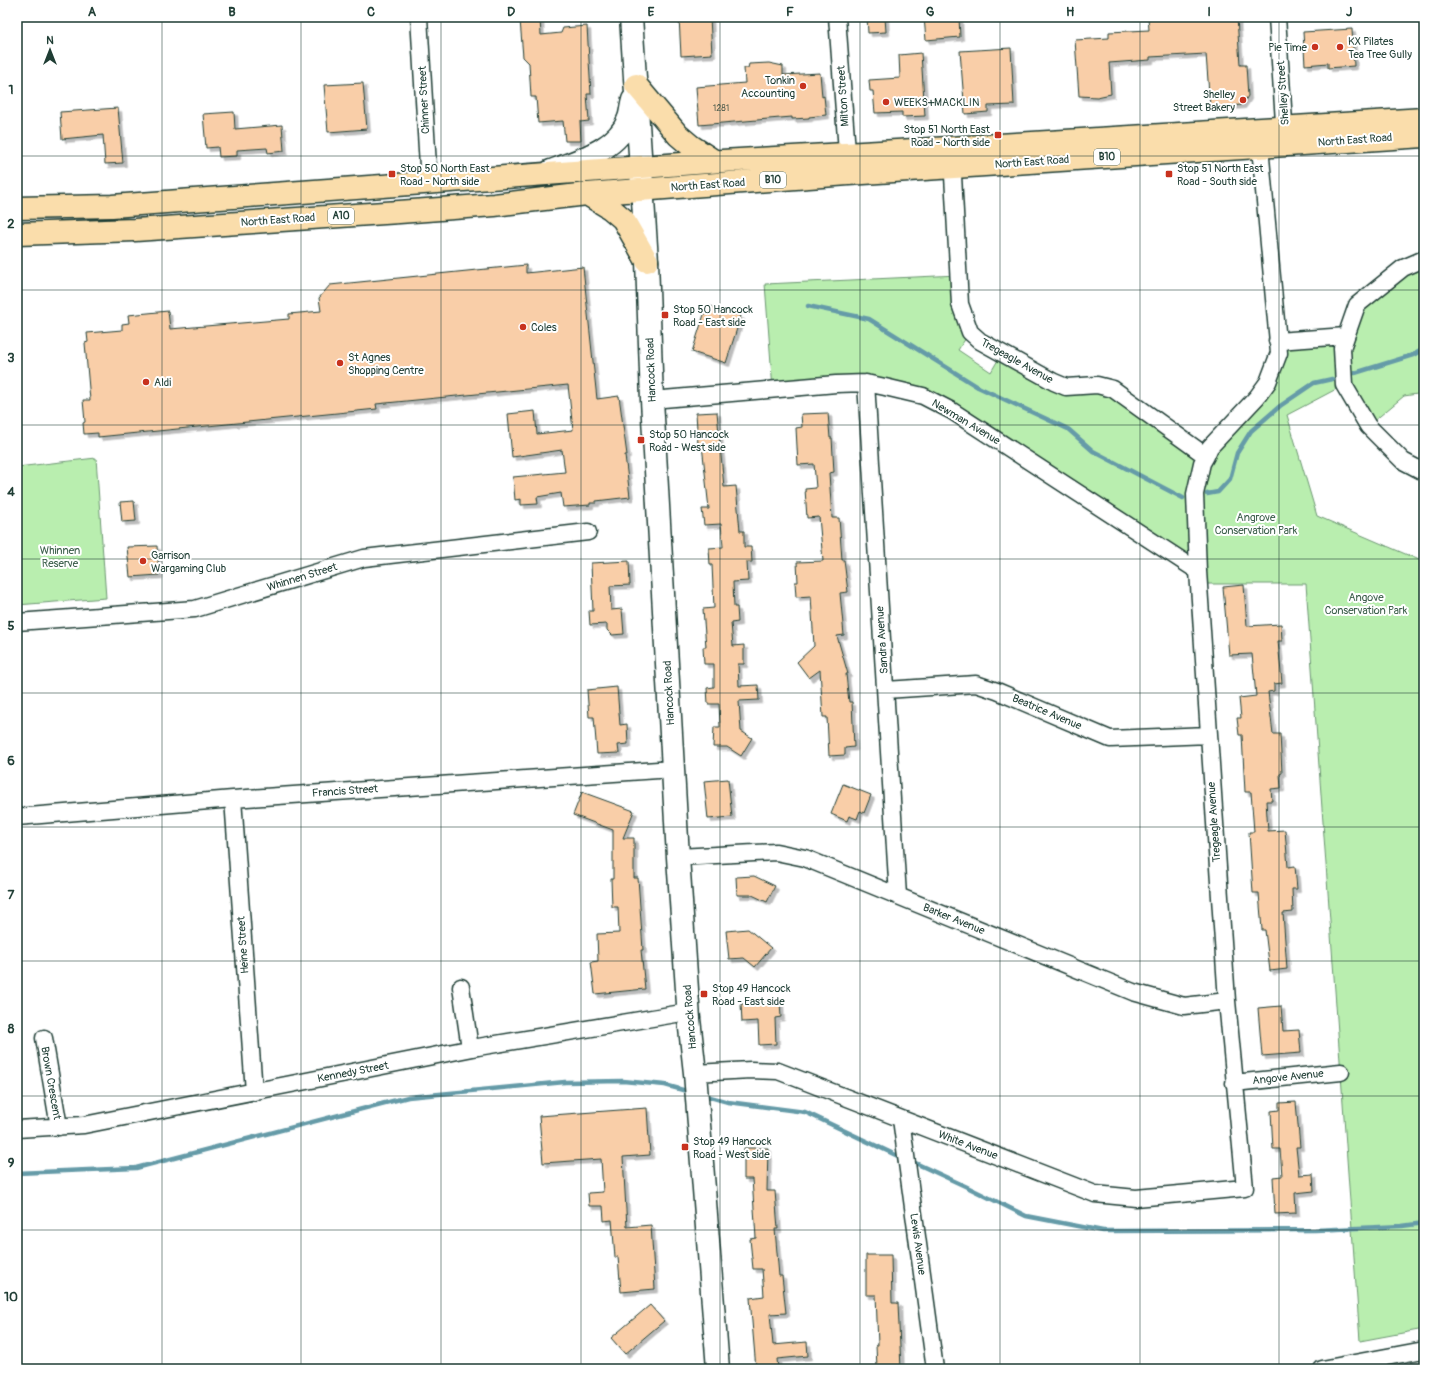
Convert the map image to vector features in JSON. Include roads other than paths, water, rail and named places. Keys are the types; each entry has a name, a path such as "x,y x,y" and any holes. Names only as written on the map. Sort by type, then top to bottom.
{"main road":[{"name":"Hancock Road","path":"631,17 642,190 652,400 678,857 688,1012 696,1087 718,1369"},
{"path":"636,85 678,135 691,146 714,161"},
{"path":"541,174 588,157 608,146 629,120 636,85"},
{"name":"North East Road","path":"17,234 135,230 486,205 587,194 642,190 848,164 1285,136 1424,119"},
{"name":"North East Road","path":"1285,136 1424,136"},
{"name":"North East Road","path":"17,208 112,206 714,161 848,164"},
{"path":"587,194 610,208 623,219 646,262"},
{"path":"202,199 266,210 274,220"}],"street":[{"name":"Chinner Street","path":"419,17 429,183"},
{"name":"Milton Street","path":"837,17 848,164"},
{"name":"Shelley Street","path":"1277,17 1285,136"},
{"name":"Tregeagle Avenue","path":"1245,1188 1226,1001 1198,571 1195,494 1202,463 1210,447 1257,397 1268,382 1279,353 1259,138"},
{"name":"Tregeagle Avenue","path":"952,158 960,304 970,332 980,341 1054,382 1066,387 1098,385 1113,390 1206,456"},
{"path":"1424,258 1403,268 1357,305 1342,348 1344,385 1368,426 1403,461 1424,472"},
{"path":"1277,341 1346,336"},
{"name":"Newman Avenue","path":"652,400 836,384 866,383 923,396 952,411 1198,571"},
{"name":"Sandra Avenue","path":"866,383 898,896"},
{"name":"Whinnen Street","path":"17,622 195,609 364,558 588,532"},
{"name":"Beatrice Avenue","path":"886,690 976,684 998,691 1110,739 1209,734"},
{"name":"Francis Street","path":"17,817 233,799 673,769"},
{"name":"Heine Street","path":"233,799 254,1092"},
{"name":"Barker Avenue","path":"678,857 776,852 805,858 1133,992 1184,1006 1226,1001"},
{"path":"461,987 470,1048"},
{"name":"Kennedy Street","path":"17,1130 84,1126 470,1048 688,1012"},
{"name":"Brown Crescent","path":"44,1038 59,1127"},
{"name":"White Avenue","path":"696,1087 751,1070 778,1071 1095,1194 1136,1198 1245,1188"},
{"name":"Angove Avenue","path":"1234,1083 1341,1072"},
{"name":"Lewis Avenue","path":"901,1119 935,1369"},
{"path":"1322,1369 1424,1350"}],"waterway":[{"path":"808,306 869,319 978,387 1068,429 1093,451 1183,498"},
{"path":"1355,373 1413,355 1424,349"},
{"path":"1207,494 1218,492 1230,479 1237,453 1251,431 1280,406 1314,383 1332,379"},
{"path":"17,1173 136,1168 408,1097 565,1082 623,1081 665,1085 690,1092"},
{"path":"703,1095 728,1102 805,1112 902,1158"},
{"path":"911,1161 1026,1216 1103,1231 1315,1230 1402,1226 1424,1223"}],"place":[{"name":"Pie Time","path":"1315,47"},
{"name":"KX Pilates Tea Tree Gully","path":"1340,47"},
{"name":"Tonkin Accounting","path":"803,86"},
{"name":"Shelley Street Bakery","path":"1243,100"},
{"name":"WEEKS+MACKLIN","path":"886,102"},
{"name":"Stop 51 North East Road - North side","path":"998,135"},
{"name":"Stop 50 North East Road - North side","path":"392,174"},
{"name":"Stop 51 North East Road - South side","path":"1169,174"},
{"name":"Stop 50 Hancock Road - East side","path":"665,315"},
{"name":"Coles","path":"523,327"},
{"name":"St Agnes Shopping Centre","path":"340,363"},
{"name":"Aldi","path":"146,382"},
{"name":"Stop 50 Hancock Road - West side","path":"641,440"},
{"name":"Garrison Wargaming Club","path":"143,561"},
{"name":"Stop 49 Hancock Road - East side","path":"704,994"},
{"name":"Stop 49 Hancock Road - West side","path":"685,1147"}],"park label":[{"name":"Angrove Conservation Park","path":"1256,523"},
{"name":"Whinnen Reserve","path":"60,556"},
{"name":"Angove Conservation Park","path":"1366,603"}]}
